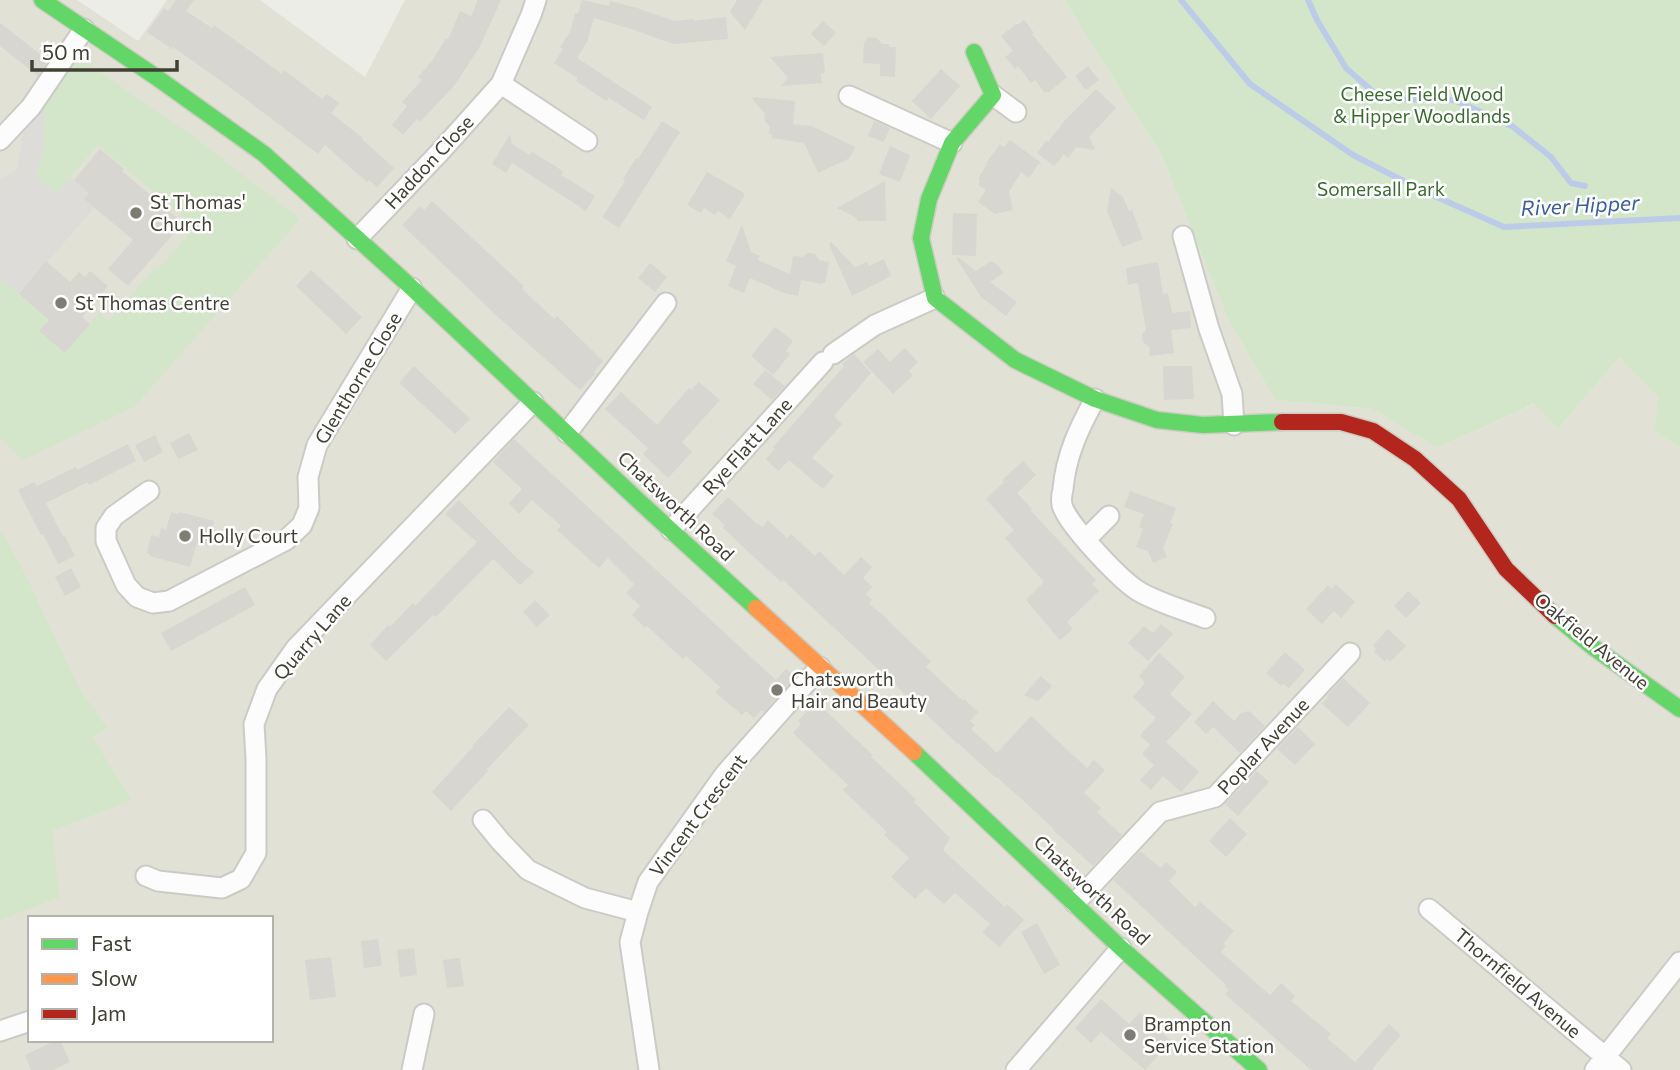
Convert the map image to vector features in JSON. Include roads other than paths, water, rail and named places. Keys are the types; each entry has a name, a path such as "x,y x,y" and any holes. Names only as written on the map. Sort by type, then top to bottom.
{"main road":[{"name":"Chatsworth Road","path":"41,0 264,154 963,797 1121,948 1259,1070"},
{"path":"935,298 921,238 929,199 952,143 993,94 974,52"},
{"name":"Oakfield Avenue","path":"935,298 1015,360 1095,398 1157,420 1203,425 1341,422 1373,431 1415,458 1460,499 1506,569 1557,618 1680,709"}],"street":[{"name":"Haddon Close","path":"357,239 500,84 536,0"},
{"path":"0,139 31,107 84,29"},
{"path":"500,84 587,141"},
{"path":"993,94 1016,112"},
{"path":"849,96 952,143"},
{"path":"1183,236 1209,329 1232,394 1234,425"},
{"name":"Glenthorne Close","path":"149,491 114,516 106,528 106,541 126,585 137,597 153,603 169,601 286,540 302,525 309,508 308,477 317,445 412,288"},
{"name":"Rye Flatt Lane","path":"671,530 828,358 875,325 935,298"},
{"path":"566,433 666,303"},
{"path":"1095,398 1077,433 1068,459 1062,504 1069,519 1127,583 1141,593 1205,618"},
{"name":"Quarry Lane","path":"146,876 158,881 222,888 241,879 256,853 254,724 267,689 296,648 533,402"},
{"path":"1086,539 1109,516"},
{"name":"Poplar Avenue","path":"1075,904 1160,812 1214,797 1350,653"},
{"name":"Vincent Crescent","path":"649,1070 630,942 648,882 725,774 820,667"},
{"path":"483,820 528,870 585,898 638,912"},
{"name":"Thornfield Avenue","path":"1429,909 1600,1064 1621,1070"},
{"path":"1016,1070 1121,948"},
{"path":"1600,1064 1680,962"},
{"path":"412,1070 424,1014"},
{"path":"0,1031 28,1022"}],"waterway":[{"name":"River Hipper","path":"1181,0 1250,84 1353,155 1421,190 1504,227 1680,218"},
{"path":"1308,0 1346,68 1378,96 1454,100 1512,126 1551,157 1571,183 1585,186"}],"place":[{"name":"St Thomas' Church","path":"136,213"},
{"name":"St Thomas Centre","path":"61,303"},
{"name":"Holly Court","path":"185,536"},
{"name":"Chatsworth Hair and Beauty","path":"777,690"},
{"name":"Brampton Service Station","path":"1130,1035"}],"park label":[{"name":"Cheese Field Wood & Hipper Woodlands","path":"1422,105"},
{"name":"Somersall Park","path":"1381,189"}]}
